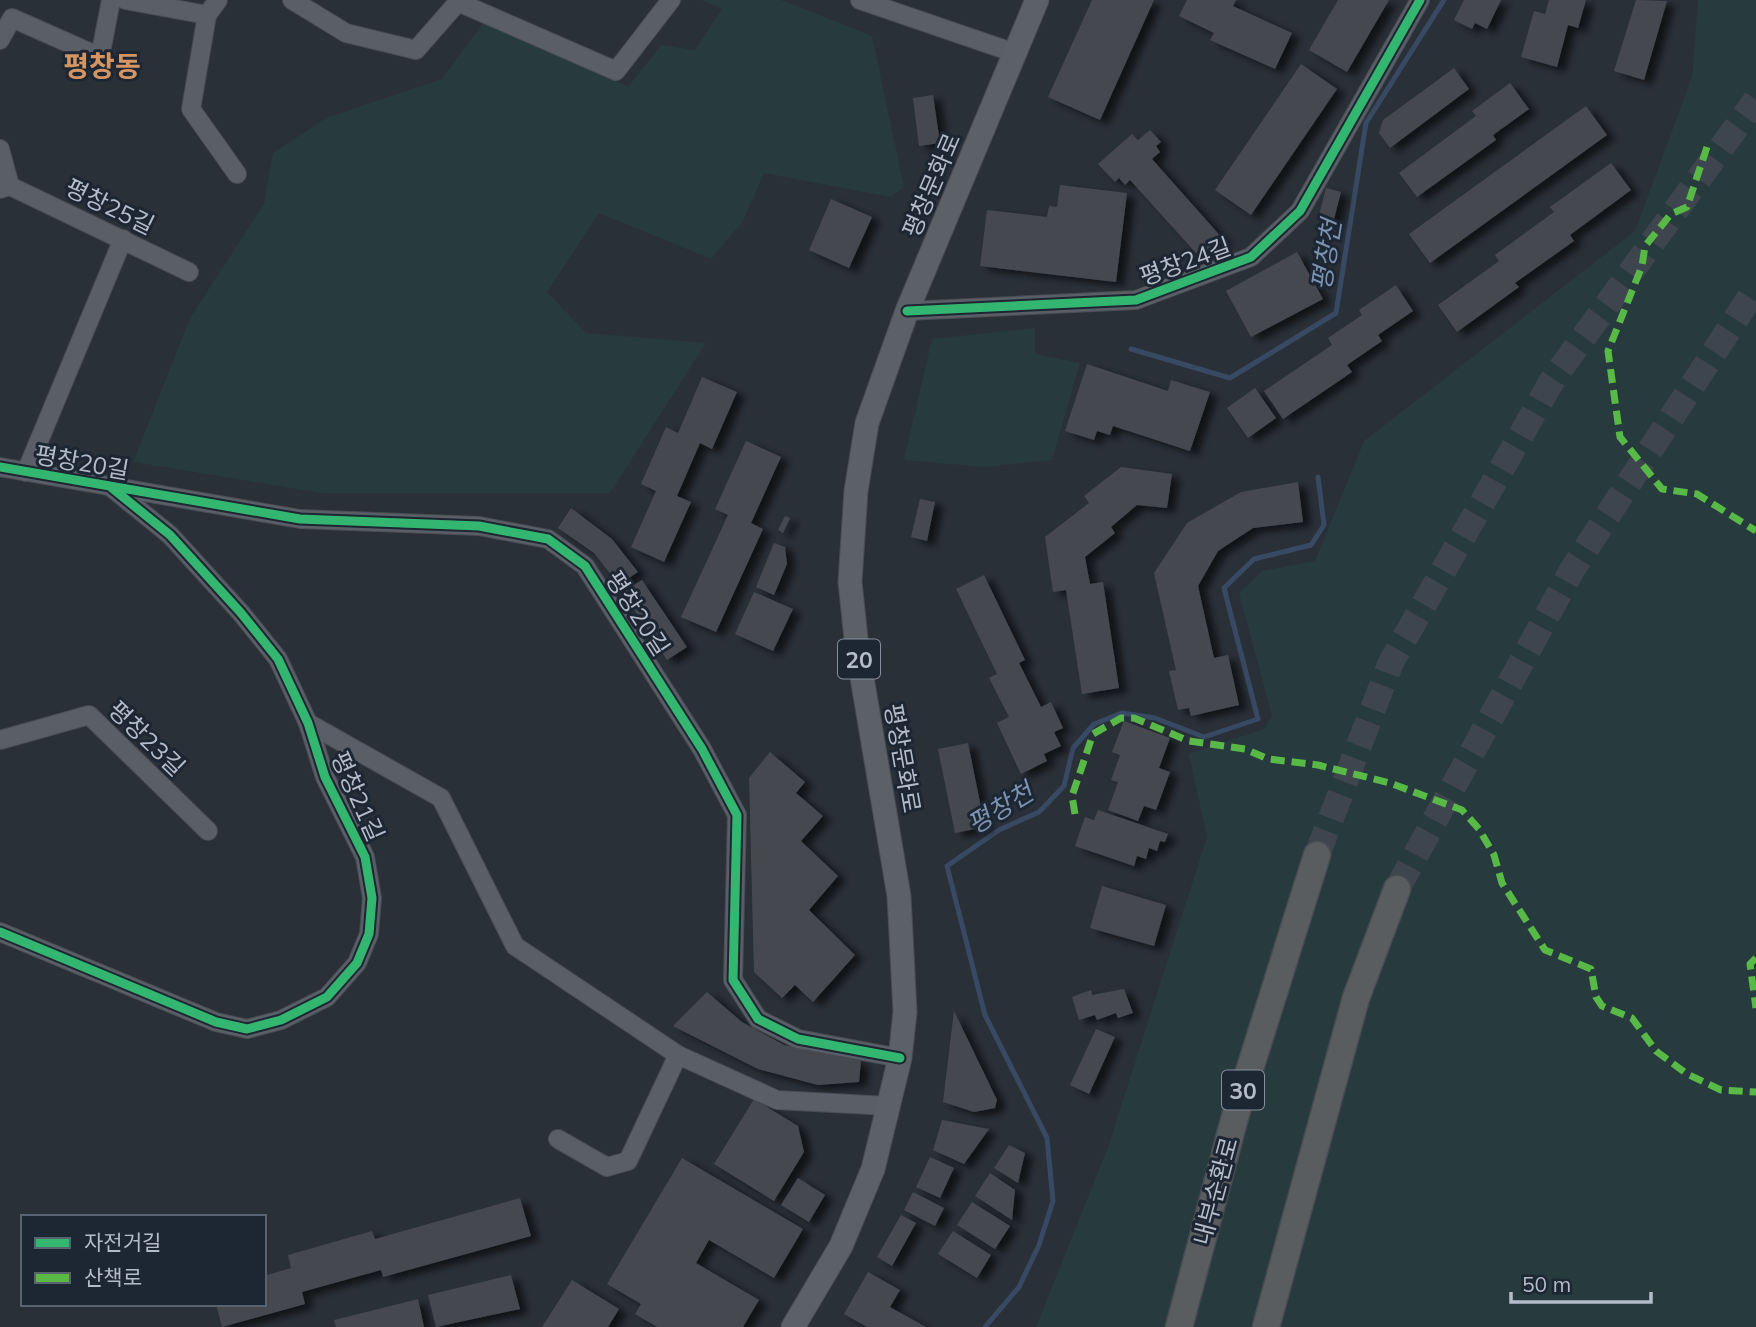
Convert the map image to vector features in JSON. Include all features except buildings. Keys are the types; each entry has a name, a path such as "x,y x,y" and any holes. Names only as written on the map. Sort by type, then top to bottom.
{"highway":[{"name":"내부순환로","path":"1180,1327 1236,1114 1317,855"},
{"path":"1266,1327 1356,998 1397,890"}],"main road":[{"name":"평창문화로","path":"793,1327 841,1246 873,1169 900,1058 905,1012 903,931 858,648 849,563 856,491 867,423 907,311 1037,0"}],"street":[{"path":"0,40 12,18 100,57 111,0"},
{"path":"125,0 213,8 191,109 237,174"},
{"path":"292,0 346,33 416,50 458,2 616,71 671,0"},
{"path":"860,0 1015,53"},
{"name":"평창24길","path":"907,311 1136,300 1251,257 1300,211 1420,0"},
{"name":"평창25길","path":"0,149 5,188 123,239 189,272"},
{"name":"평창20길","path":"26,472 123,239"},
{"name":"평창20길","path":"0,467 300,519 479,526 548,539 584,566 702,749 737,815 733,980 758,1019 798,1039 900,1058"},
{"name":"평창21길","path":"0,932 216,1022 247,1029 281,1020 327,997 357,963 369,934 372,898 365,857 325,777 308,723 278,659 242,613 170,535 111,487"},
{"name":"평창23길","path":"0,740 89,715 208,831"},
{"name":"평창21길","path":"308,723 441,798 515,946 678,1055 777,1100 889,1106"},
{"path":"558,1139 607,1167 628,1161 678,1055"}],"green space":[{"path":"701,0 781,0 872,36 904,187 891,197 764,173 743,221 711,259 599,213 547,292 586,333 706,343 610,493 321,493 133,462 190,318 264,204 273,153 326,118 442,79 489,15 628,87 661,45 695,50 722,9"},
{"path":"1698,0 1756,0 1756,1327 1036,1327 1108,1147 1207,837 1189,754 1264,729 1272,716 1239,593 1262,571 1315,561 1364,441 1635,231 1692,77"},
{"path":"1035,328 1035,354 1080,363 1052,460 985,467 904,460 932,339"}],"waterway":[{"name":"평창천","path":"1131,349 1230,378 1336,313 1366,123 1444,0"},
{"name":"평창천","path":"985,1327 1019,1287 1039,1245 1053,1201 1047,1138 985,1015 947,866 999,830 1039,812 1064,786 1073,748 1094,724 1122,713 1155,718 1204,737 1258,719 1224,588 1254,559 1311,545 1324,525 1318,477"}],"tunnel":[{"path":"1317,855 1391,662 1553,379 1756,100"},
{"path":"1397,889 1572,570 1756,288"}],"marked path":[{"path":"1707,147 1687,207 1671,214 1645,246 1642,266 1608,351 1620,437 1662,489 1697,494 1756,531"},
{"path":"1075,814 1072,796 1093,734 1121,718 1134,718 1189,741 1245,749 1268,759 1318,765 1390,783 1462,810 1479,829 1494,855 1502,883 1545,950 1591,969 1596,997 1602,1006 1632,1018 1656,1051 1687,1074 1721,1090 1756,1092"},
{"path":"1756,958 1750,964 1756,1008"}],"cycle path":[{"path":"907,311 1136,300 1251,257 1300,211 1420,0"},
{"path":"0,467 300,519 479,526 548,539 585,566 702,749 737,815 733,980 758,1019 798,1039 900,1058"},
{"path":"0,932 216,1022 247,1029 281,1020 327,997 357,963 369,934 372,898 365,857 325,777 308,723 278,659 241,613 170,535 112,488"}],"district":[{"name":"평창동","path":"102,65"}]}
